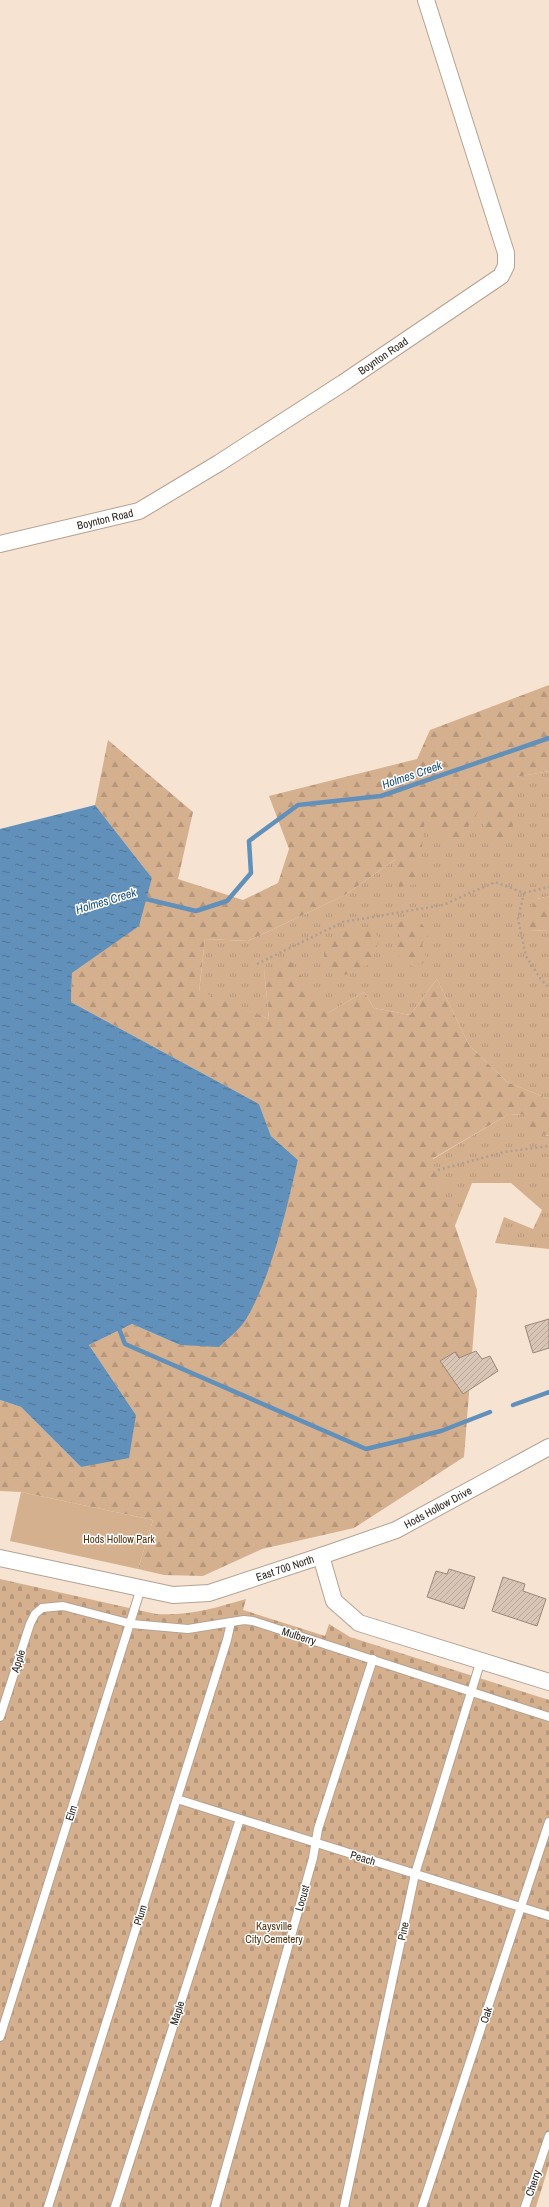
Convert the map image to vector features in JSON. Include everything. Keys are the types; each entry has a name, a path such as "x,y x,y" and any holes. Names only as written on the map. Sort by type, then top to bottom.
{"street":[{"name":"Boynton Road","path":"0,544 138,511 219,463 343,383 501,276 506,266 506,253 426,0"},
{"name":"Hods Hollow Drive","path":"322,1556 396,1530 549,1447"},
{"name":"East 700 North","path":"0,1558 174,1595 210,1594 322,1556 334,1601 359,1624 549,1682"}],"lane":[{"name":"Elm","path":"0,2037 132,1624 141,1588"},
{"name":"Mulberry","path":"42,1608 63,1606 132,1624 188,1629 231,1622 253,1621 549,1717"},
{"name":"Apple","path":"0,1717 30,1624 35,1614 42,1608"},
{"name":"Plum","path":"48,2207 227,1640 231,1622"},
{"name":"Locust","path":"215,2207 317,1843 318,1829 373,1659"},
{"name":"Pine","path":"344,2207 415,1874 481,1660"},
{"name":"Peach","path":"177,1799 549,1916"},
{"name":"Maple","path":"115,2207 240,1818"},
{"name":"Oak","path":"422,2207 549,1822"},
{"name":"Cherry","path":"525,2207 549,2136"}],"path":[{"path":"257,964 343,922 443,905 495,882 524,893 549,888"},
{"path":"524,893 518,919 526,956 540,978 549,988"},
{"path":"438,1170 504,1152 549,1146"}],"green space":[{"path":"549,685 549,771 517,777 512,836 486,839 481,807 456,845 425,819 418,884 399,887 396,859 345,895 248,941 205,939 199,991 269,1019 264,970 289,959 328,1013 364,992 374,1008 410,1015 437,979 469,1045 507,1082 549,1099 549,1136 530,1129 525,1115 509,1114 432,1159 477,1290 464,1457 354,1528 262,1549 203,1576 164,1575 138,1569 153,1520 21,1492 0,1491 0,1400 21,1407 81,1467 136,1415 89,1345 132,1324 180,1345 244,1322 262,1283 281,1229 298,1160 271,1136 259,1104 71,1002 72,973 138,926 152,878 95,805 108,740 193,812 178,879 243,900 278,883 289,849 269,796 417,759 430,730"},
{"path":"549,771 549,896 537,899 530,931 549,930 549,1099 507,1082 469,1045 437,979 410,1015 374,1008 364,992 328,1013 264,970 269,1019 199,992 205,939 248,941 345,895 396,859 425,818 481,807 517,777"},
{"path":"549,896 549,930 530,931 526,918 537,899"},
{"path":"416,919 430,932 422,944 427,960 416,968 403,962 394,950 401,938 391,922"},
{"path":"367,928 380,938 370,964 346,975 330,970 324,959 324,944 341,931"},
{"path":"509,1114 525,1115 547,1136 549,1136 549,1249 495,1243 504,1217 533,1229 542,1210 511,1183 472,1183 450,1238 424,1136 433,1159"},
{"name":"Hods Hollow Park","path":"21,1492 153,1520 138,1569 10,1541"},
{"name":"Kaysville City Cemetery","path":"0,1579 156,1614 191,1613 246,1599 243,1610 325,1636 329,1624 350,1637 549,1700 549,2165 536,2207 0,2207"}],"water":[{"path":"95,805 152,878 139,926 72,973 71,1002 259,1104 271,1136 298,1160 277,1243 255,1303 245,1321 219,1347 180,1345 132,1324 89,1345 136,1415 129,1458 81,1467 21,1407 0,1400 0,829"}],"building":[{"path":"549,1319 549,1348 533,1353 525,1326"},
{"path":"476,1351 482,1359 490,1356 498,1371 463,1394 440,1361 455,1352 459,1358"},
{"path":"449,1569 475,1577 464,1609 427,1597 436,1571 447,1574"},
{"path":"503,1577 525,1584 523,1591 546,1599 537,1626 492,1611"}],"waterway":[{"name":"Holmes Creek","path":"140,901 146,899 196,911 227,901 251,873 249,841 298,805 381,796 549,738"},
{"path":"118,1326 125,1344 366,1449 441,1431 490,1412"},
{"path":"513,1405 549,1392"}]}
